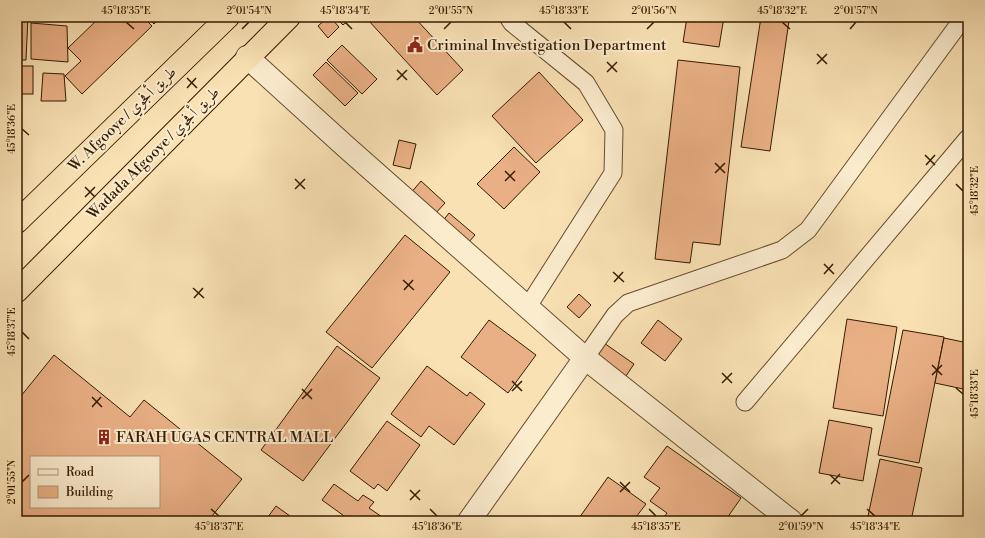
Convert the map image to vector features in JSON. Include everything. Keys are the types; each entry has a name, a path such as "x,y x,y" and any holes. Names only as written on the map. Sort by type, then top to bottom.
{"highway":[{"name":"W. Afgooye / طريق أفجوي","path":"17,222 228,17"},
{"name":"Wadada Afgooye / طريق أفجوي","path":"17,291 289,17"}],"street":[{"path":"248,57 345,146 585,358 791,521"},
{"path":"470,521 585,358"}],"lane":[{"path":"508,17 512,23 586,83 614,130 613,173 527,308"},
{"path":"585,358 615,315 628,304 782,250 808,230 964,17"},
{"path":"745,402 968,138"}],"building":[{"path":"17,17 28,17 26,60 17,60"},
{"path":"100,17 143,17 152,26 82,94 65,76 81,61 68,48"},
{"path":"147,17 161,17 154,24"},
{"path":"330,17 339,27 328,38 318,26"},
{"path":"335,17 352,17 343,25"},
{"name":"Criminal Investigation Department","path":"371,17 414,17 463,70 437,95 368,20"},
{"path":"687,17 724,17 719,47 683,42"},
{"path":"761,17 789,21 770,151 741,147"},
{"path":"31,23 67,26 68,62 31,59"},
{"path":"342,45 377,79 362,94 327,60"},
{"path":"678,60 740,67 720,245 693,242 690,263 655,259"},
{"path":"326,62 358,93 345,106 313,75"},
{"path":"17,66 33,66 33,94 17,94"},
{"path":"539,72 583,120 536,163 492,116"},
{"path":"43,73 64,74 66,101 41,101"},
{"path":"399,140 416,144 410,169 393,165"},
{"path":"514,147 540,172 504,209 477,184"},
{"path":"421,181 445,203 434,215 410,194"},
{"path":"449,213 475,235 468,243 442,222"},
{"path":"405,235 450,272 372,368 326,332"},
{"path":"579,294 591,305 579,318 567,307"},
{"path":"847,319 897,327 883,416 833,408"},
{"path":"489,320 536,355 508,393 461,357"},
{"path":"658,320 682,339 665,361 641,343"},
{"path":"903,330 944,337 919,463 878,455"},
{"path":"944,338 968,343 968,390 935,383"},
{"path":"604,343 634,364 626,376 596,354"},
{"path":"337,346 380,378 303,481 261,450"},
{"name":"FARAH UGAS CENTRAL MALL","path":"54,355 130,417 144,400 242,479 208,521 17,520 17,401"},
{"path":"427,366 467,396 470,392 485,404 454,445 429,426 421,437 391,414"},
{"path":"829,420 872,428 863,481 819,473"},
{"path":"387,421 420,445 387,491 378,484 374,489 350,471"},
{"path":"667,446 741,498 725,521 661,521 667,513 650,501 660,488 644,477"},
{"path":"880,459 922,468 911,521 867,521"},
{"path":"608,477 646,504 633,521 577,521"},
{"path":"334,484 358,501 363,495 374,502 369,508 388,521 351,521 322,500"},
{"path":"276,506 297,521 265,521"}],"place":[{"name":"Criminal Investigation Department","path":"415,45"},
{"name":"FARAH UGAS CENTRAL MALL","path":"104,437"}]}
